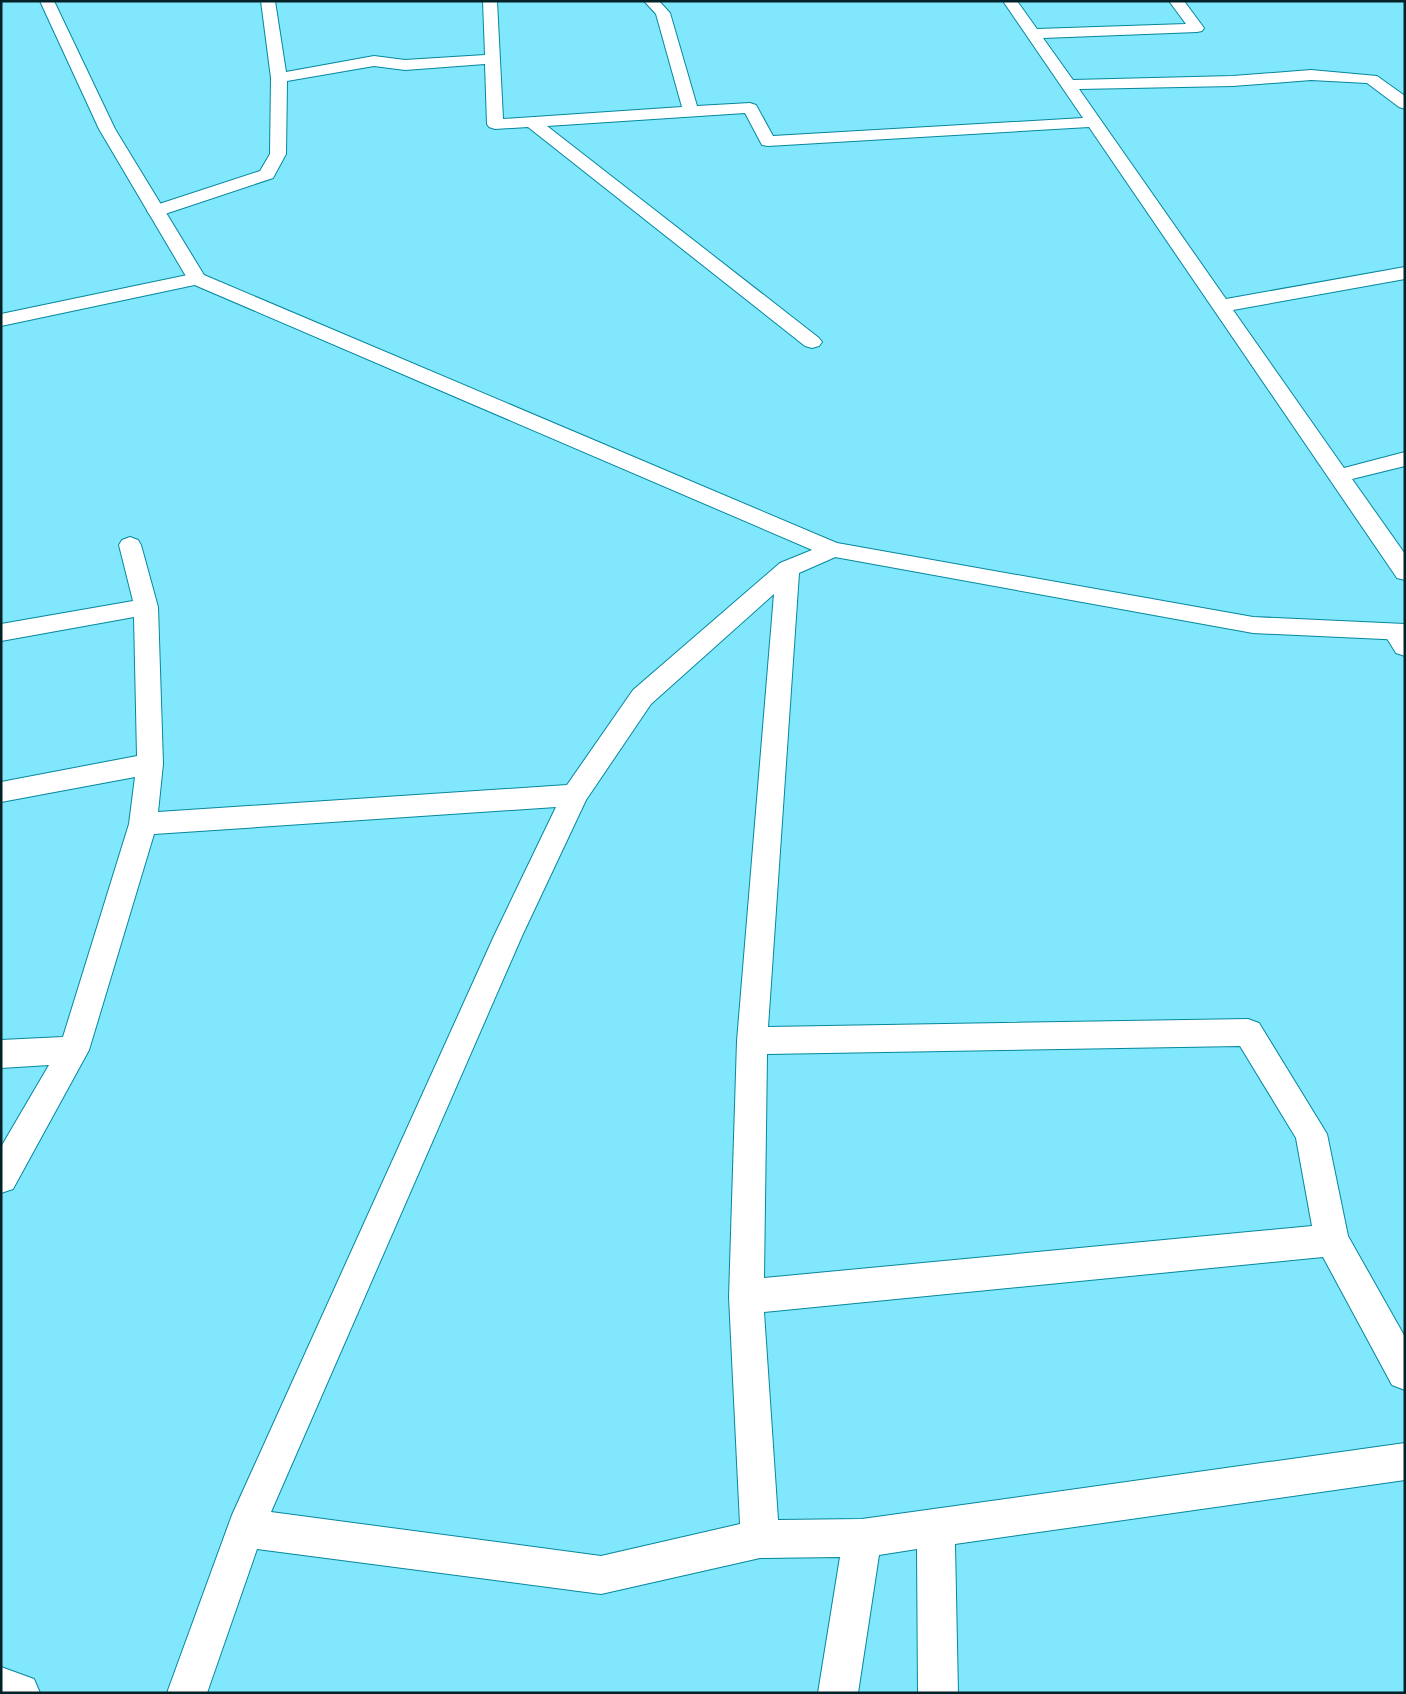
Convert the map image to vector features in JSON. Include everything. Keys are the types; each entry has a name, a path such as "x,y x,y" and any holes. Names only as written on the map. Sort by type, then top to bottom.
{"street":[{"path":"47,1 107,129 197,279"},
{"path":"156,211 267,174 278,154 279,78 268,1"},
{"path":"490,1 495,124 750,108 768,141 1093,122"},
{"path":"651,1 663,13 691,112"},
{"path":"1010,1 1405,572"},
{"path":"1032,34 1197,28 1176,1"},
{"path":"279,78 374,61 405,65 493,59"},
{"path":"1068,85 1233,82 1311,75 1371,79 1405,104"},
{"path":"532,122 812,342"},
{"path":"1221,306 1405,273"},
{"path":"1,320 197,279 832,550 1253,625 1402,637"},
{"path":"1338,476 1405,459"},
{"path":"1,1178 74,1050 143,824 150,764 146,607 130,545"},
{"path":"187,1693 245,1528 508,936 575,795 642,697 788,569 832,550"},
{"path":"760,1539 746,1297 752,1041 788,569"},
{"path":"1,633 146,607"},
{"path":"1,792 150,764"},
{"path":"143,824 575,795"},
{"path":"752,1041 1248,1032 1312,1134 1332,1240 1405,1372"},
{"path":"1,1054 74,1050"},
{"path":"746,1297 1332,1240"},
{"path":"245,1528 601,1575 760,1539 862,1538 1405,1461"},
{"path":"936,1528 938,1693"},
{"path":"838,1693 862,1538"},
{"path":"1,1686 20,1693"}]}
